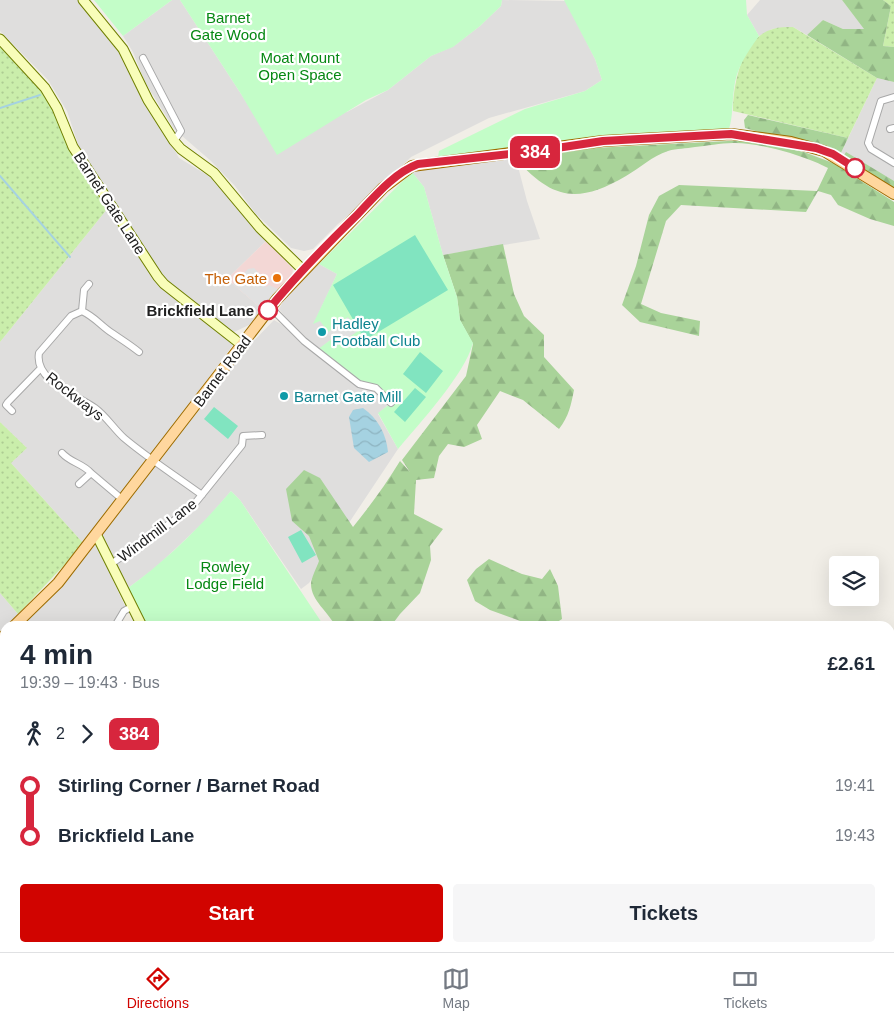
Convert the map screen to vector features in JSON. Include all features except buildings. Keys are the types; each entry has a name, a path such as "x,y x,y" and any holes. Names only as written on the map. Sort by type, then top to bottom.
{"main road":[{"name":"Barnet Road","path":"19,621 58,583 243,346 270,307 303,270 383,188 406,169 418,164 537,151 603,141 731,134 791,142 824,151 894,194"}],"street":[{"path":"83,0 122,49 148,100 174,141 181,149 214,173 260,228 303,270"},
{"name":"Barnet Gate Lane","path":"0,39 45,88 57,108 73,147 158,277 164,284 243,346"},
{"path":"143,58 181,131 174,141"},
{"path":"894,97 885,98 881,101 868,143 871,149 894,163"},
{"path":"89,284 84,290 82,312 93,316 111,333 124,339 139,352"},
{"path":"270,307 304,341 359,384 376,388 391,402"},
{"name":"Rockways","path":"82,312 71,316 39,353 37,360 40,369 70,396 96,409 116,431 154,461"},
{"path":"126,352 131,346"},
{"path":"12,411 6,405 40,369"},
{"name":"Windmill Lane","path":"111,564 172,522 202,495 242,445 244,436 262,436"},
{"path":"62,454 68,460 83,464 123,500"},
{"name":"Windmill Lane","path":"154,461 202,495"},
{"path":"79,484 91,473"},
{"path":"96,534 140,621"},
{"path":"118,621 124,611 132,606"}],"shaded area":[{"path":"0,0 78,0 119,52 179,158 217,181 252,225 267,240 227,279 262,309 251,324 232,333 166,281 79,147 67,111 48,80 0,31"},
{"path":"172,0 180,0 254,114 347,112 388,90 431,56 454,46 480,26 501,6 502,0 566,1 595,59 602,80 585,91 489,118 411,157 313,249 304,251 291,248 256,214 235,186 211,161 174,129 145,82 133,52 123,36"},
{"path":"760,0 842,0 865,30 843,29 823,20 807,35 793,27 772,29 759,36 747,15"},
{"path":"877,78 894,82 894,191 840,155"},
{"path":"516,159 527,201 540,239 443,255 424,187 412,172 443,165"},
{"path":"108,208 161,286 233,345 84,544 11,463 27,448 0,422 0,342"},
{"path":"267,240 293,269 292,275 262,309 227,279"},
{"path":"319,264 337,274 314,323 320,320 333,338 318,350 376,388 391,402 378,414 398,449 309,583 301,589 240,500 231,491 206,520 155,568 128,588 101,534 242,353 274,320 300,335 279,309 288,292 302,276"},
{"path":"254,268 260,274 257,277 266,287 269,285 280,290 262,309 233,284 248,269"},
{"path":"348,317 358,331 338,345 327,333"},
{"path":"96,544 125,606 121,609 117,621 26,621"},
{"path":"0,593 18,614 11,621 0,621"}],"green space":[{"name":"Barnet Gate Wood","path":"94,0 172,0 123,36"},
{"name":"Moat Mount Open Space","path":"180,0 502,0 501,6 480,26 453,47 431,56 388,90 366,100 277,155 241,94"},
{"path":"564,0 746,0 747,15 759,36 746,55 737,74 729,129 653,133 438,157 439,151 525,109 585,91 602,80 595,59"},
{"path":"842,0 883,0 891,6 883,46 894,47 894,82 877,78 807,35 823,20 843,29 864,29"},
{"path":"883,0 894,0 894,47 883,46 891,6"},
{"path":"793,27 877,78 848,138 733,111 737,75 747,51 754,41 762,34 773,29"},
{"path":"0,47 40,86 108,208 0,342"},
{"path":"748,115 848,138 840,155 745,128 744,120"},
{"path":"747,140 804,152 833,163 894,202 894,226 870,219 838,205 831,195 818,191 806,212 681,205 666,221 641,304 661,313 700,321 699,336 640,322 622,305 636,266 649,215 659,196 679,185 817,191 828,168 819,163 768,147 743,143 723,143 668,151 609,185 580,194 554,190 529,173 516,159 594,148"},
{"path":"846,152 894,181 894,188 843,157"},
{"path":"412,172 424,187 457,297 460,320 473,343 461,369 451,384 398,449 378,413 391,403 376,388 359,384 317,350 333,338 320,321 313,324 337,274 319,264"},
{"path":"415,235 448,290 365,340 333,285"},
{"path":"503,244 514,294 524,316 544,335 544,357 574,390 571,406 559,429 523,400 500,391 477,425 482,439 464,447 448,444 439,456 434,478 416,480 414,514 443,529 430,546 431,560 420,593 395,621 332,621 314,596 311,582 319,561 309,536 292,521 286,489 304,470 320,478 353,527 378,495 400,461 410,472 402,460 466,376 473,344 460,320 457,297 443,255"},
{"path":"420,352 443,371 426,393 403,374"},
{"path":"415,388 426,397 405,422 394,412"},
{"path":"214,407 238,426 228,439 204,419"},
{"path":"0,422 27,448 11,463 84,544 18,614 0,593"},
{"name":"Rowley Lodge Field","path":"231,491 240,500 321,621 143,621 128,588 182,543"},
{"path":"301,530 316,555 302,563 288,537"},
{"path":"489,559 522,574 542,579 550,569 558,586 562,619 559,621 520,621 490,610 475,601 467,580 476,569"}],"water":[{"path":"363,408 380,427 388,452 369,462 354,448 349,417 353,410"}],"waterway":[{"path":"0,108 40,95"},
{"path":"0,176 70,257"}],"bus line":[{"name":"384","path":"268,310 303,270 383,188 406,169 418,164 537,151 603,141 731,134 770,138 816,148 833,154 855,168"}],"place":[{"name":"The Gate","path":"277,278"},
{"name":"Brickfield Lane","path":"268,310"},
{"name":"Hadley Football Club","path":"322,332"},
{"name":"Barnet Gate Mill","path":"284,396"}]}
